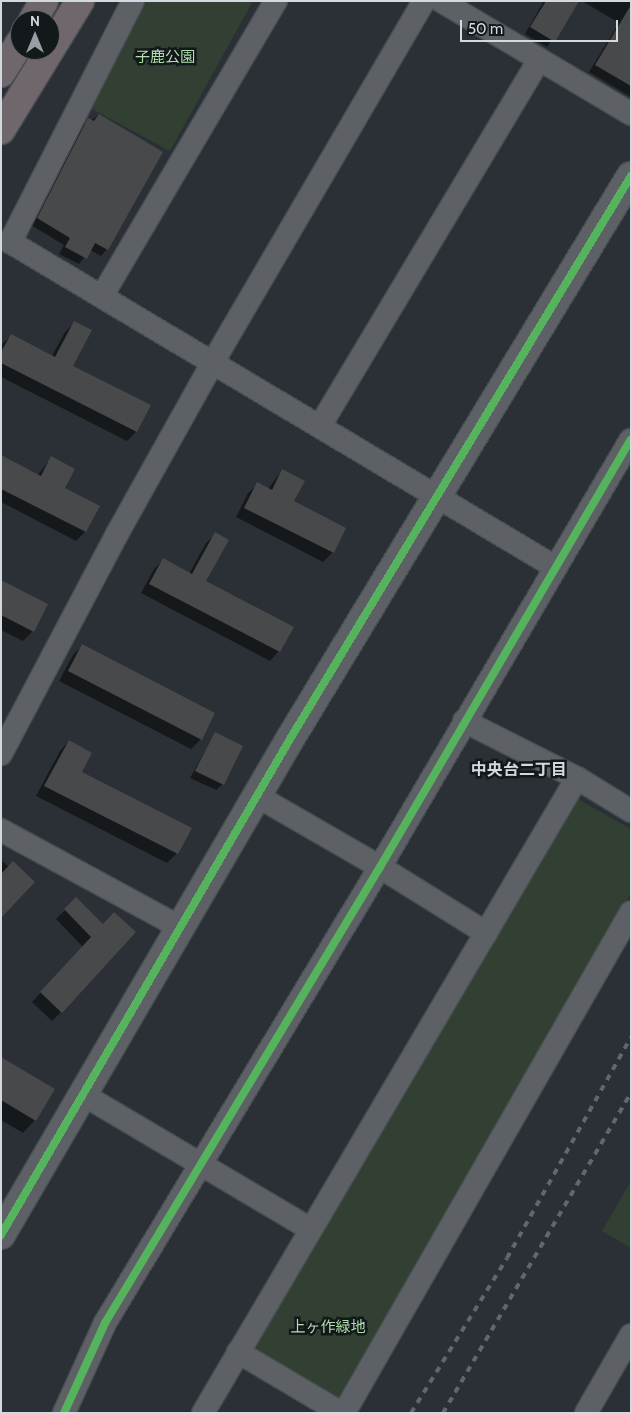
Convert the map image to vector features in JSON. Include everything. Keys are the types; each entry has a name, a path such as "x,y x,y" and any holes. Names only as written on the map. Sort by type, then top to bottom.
{"highway":[{"path":"1,130 80,1"},
{"path":"1,73 10,58"}],"street":[{"path":"133,1 10,242 439,495 555,567"},
{"path":"102,296 276,1"},
{"path":"1,754 117,534 212,362 424,1"},
{"path":"441,1 631,114"},
{"path":"320,426 539,60"},
{"path":"1,1235 256,796 631,176"},
{"path":"64,1413 105,1324 380,867 464,721 631,440"},
{"path":"464,721 577,778 631,811"},
{"path":"203,1413 309,1228 577,778"},
{"path":"256,796 380,867 486,933"},
{"path":"1,830 180,927"},
{"path":"238,1352 342,1413 631,912"},
{"path":"82,1094 309,1228"},
{"path":"586,1413 631,1334"}],"green space":[{"name":"子鹿公園","path":"139,1 253,1 170,151 83,104"},
{"name":"上ヶ作緑地","path":"576,798 631,829 631,893 341,1413 253,1346"},
{"path":"631,1181 631,1248 602,1231"}],"building":[{"path":"546,1 579,1 555,42 530,27"},
{"path":"631,5 631,86 595,65"},
{"path":"99,114 163,152 108,250 95,243 87,259 65,247 70,238 37,218 88,118 94,121"},
{"path":"74,321 92,330 73,366 151,405 137,432 1,363 1,352 11,334 55,357"},
{"path":"1,455 41,476 51,456 75,469 65,488 100,506 86,532 1,489"},
{"path":"282,469 305,481 294,501 346,528 334,553 244,508 257,482 272,490"},
{"path":"215,532 229,540 206,581 294,627 280,652 149,584 163,558 192,574"},
{"path":"1,580 48,604 34,632 1,615"},
{"path":"82,644 215,713 202,740 68,671"},
{"path":"215,732 243,746 224,785 195,771"},
{"path":"69,740 92,753 82,772 192,828 178,854 44,786"},
{"path":"13,861 35,882 1,918 1,874"},
{"path":"76,897 103,924 114,912 136,932 62,1013 40,992 91,937 64,909"},
{"path":"1,1057 55,1089 36,1121 1,1100"}],"railway":[{"path":"411,1413 507,1258 631,1037"},
{"path":"443,1413 631,1092"}],"cycle path":[{"path":"1,1235 290,739 631,176"},
{"path":"64,1413 105,1323 380,867 631,440"}],"district":[{"name":"中央台二丁目","path":"519,770"}]}
